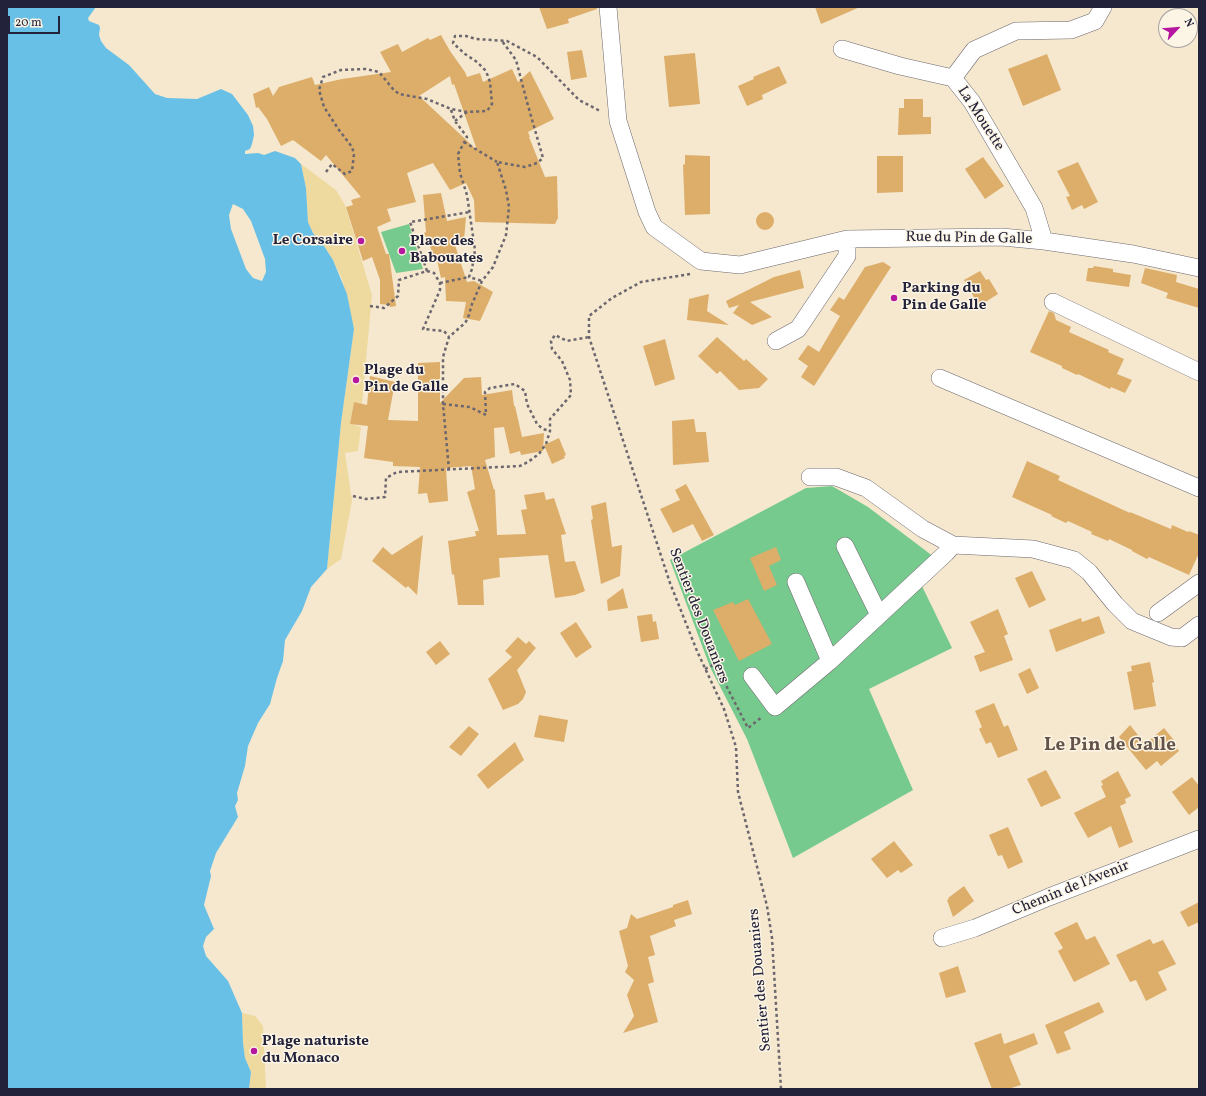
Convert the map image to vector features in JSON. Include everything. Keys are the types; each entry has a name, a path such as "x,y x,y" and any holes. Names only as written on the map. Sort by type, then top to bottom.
{"street":[{"name":"Rue du Pin de Galle","path":"608,7 618,120 648,212 654,227 701,262 740,265 847,239 1002,237 1044,241 1133,254 1199,268"},
{"path":"952,78 974,50 1016,31 1071,30 1095,21 1103,7"},
{"name":"La Mouette","path":"842,49 900,66 952,78 972,102 1034,208 1044,241"},
{"path":"776,341 798,329 847,256 847,239"},
{"path":"1053,302 1199,372"},
{"path":"940,378 1199,488"},
{"path":"810,477 836,476 866,488 923,529 953,544 1033,549 1074,560 1089,572 1114,604 1132,621 1170,637 1182,638 1199,625"},
{"path":"752,676 775,707 830,661 946,553 953,544"},
{"path":"845,546 879,615"},
{"path":"796,582 830,661"},
{"path":"1158,613 1199,583"},
{"name":"Chemin de l'Avenir","path":"942,938 976,928 1048,897 1199,839"}],"path":[{"path":"326,172 332,164 344,174 352,171 354,154 352,147 324,107 319,90 322,77 341,70 366,69 379,72 399,94 427,99 451,109 467,112 487,111 492,104 490,82 486,71 478,62 465,54 453,43 454,36 507,41 537,57 579,100 618,120"},
{"path":"464,142 496,162 525,167 537,163 543,158 516,60 501,41"},
{"path":"451,109 455,121 466,137 458,154 460,173 467,194 475,250 469,277"},
{"path":"455,121 467,112"},
{"path":"449,470 443,404 444,357 449,337 465,323 468,318 472,304 482,281 492,266 506,235 509,207 506,190 496,162"},
{"path":"427,271 410,222 470,212"},
{"path":"370,306 384,308 398,296 399,280 427,271 434,273 440,283 440,290 423,329 444,331 449,337"},
{"name":"Sentier des Douaniers","path":"692,273 641,282 612,298 589,316 589,337 670,583 705,669 724,710 736,747 738,792 767,906 772,938 781,1089"},
{"path":"440,283 469,277 482,281"},
{"path":"353,496 366,499 384,497 386,478 397,472 520,466 528,462 539,454 546,444 550,431 550,419 571,395 570,380 562,360 552,349 551,341 555,335 567,341 589,337"},
{"path":"443,404 470,407 486,415 485,392 490,388 515,384 524,391 527,404 537,424 542,429 550,431"},
{"path":"705,669 715,664 748,728 775,707"}],"green space":[{"name":"Place des Babouates","path":"409,224 423,269 396,273 381,232"},
{"path":"832,486 868,507 942,563 921,584 952,648 869,689 913,790 793,858 747,739 710,667 670,560 806,488"}],"sand":[{"name":"Plage du Pin de Galle","path":"301,164 336,190 345,205 372,295 362,404 354,402 350,423 361,427 358,451 345,453 352,501 341,559 327,569 341,423 354,329 342,279 333,260 313,233 308,222 306,188"},
{"name":"Plage naturiste du Monaco","path":"242,1013 255,1016 263,1026 266,1089 249,1089 251,1072 245,1058"}],"water":[{"path":"7,7 96,7 88,18 89,21 99,25 99,35 101,41 106,48 129,65 155,94 167,98 197,99 221,89 232,94 248,115 253,126 254,135 252,144 250,149 245,151 245,154 258,153 264,155 275,151 295,158 301,164 306,188 308,222 313,233 333,260 347,294 354,329 341,423 327,569 311,587 302,611 285,640 283,661 270,704 258,723 248,746 245,766 237,793 238,800 235,806 238,817 216,853 210,871 211,876 204,905 214,929 206,937 203,946 206,956 228,981 242,1013 245,1058 251,1072 249,1089 7,1089","holes":["233,204 243,209 251,221 265,259 266,272 262,281 253,278 246,269 231,229 229,215"]}],"building":[{"path":"539,7 597,7 597,9 568,19 569,23 547,29"},
{"path":"815,7 860,7 821,24"},
{"path":"441,35 467,77 480,73 483,82 512,69 518,82 530,71 554,119 528,132 545,177 557,176 558,218 555,224 475,222 474,200 466,183 450,190 433,163 407,173 416,202 387,209 391,221 377,227 386,254 389,254 396,306 390,307 389,305 380,304 380,280 372,257 363,261 346,207 353,205 351,200 361,197 326,155 321,161 293,140 281,146 267,119 258,107 256,108 253,94 269,87 273,96 279,87 312,77 315,85 342,79 391,72 380,52 398,44 402,52 428,38 430,40","holes":["450,76 452,85 454,84 477,150 419,96"]},
{"path":"582,50 587,77 571,80 567,52"},
{"path":"695,53 700,104 669,107 664,56"},
{"path":"1047,54 1061,90 1023,106 1008,69"},
{"path":"779,66 787,83 762,95 763,99 747,106 738,86 754,79 753,77"},
{"path":"904,99 923,99 923,117 931,117 931,134 898,135 899,108 904,108"},
{"path":"685,155 710,156 710,214 685,215 683,165 685,164"},
{"path":"877,156 903,156 903,192 877,193"},
{"path":"983,157 1004,186 985,199 965,169"},
{"path":"1078,162 1098,202 1084,209 1082,205 1072,210 1066,197 1070,196 1057,171"},
{"path":"441,193 447,221 466,217 464,240 454,242 467,282 474,281 493,292 480,321 463,318 466,302 446,301 445,277 441,278 437,260 424,233 426,232 423,195"},
{"path":"761,212 769,212 774,217 772,228 769,230 761,230 756,225 756,217"},
{"path":"883,262 891,267 814,386 801,377 808,366 798,359 808,345 819,352 840,316 830,310 839,297 844,300 865,267"},
{"path":"1094,266 1113,269 1113,272 1131,275 1129,287 1086,281 1088,268 1093,268"},
{"path":"1145,268 1177,275 1176,282 1199,289 1199,308 1166,298 1168,293 1141,283"},
{"path":"800,270 804,288 750,302 772,317 752,325 733,313 739,305 729,308 726,301 774,277"},
{"path":"980,271 986,280 989,279 998,294 979,306 964,280"},
{"path":"709,294 707,311 729,325 687,320 689,299"},
{"path":"1049,311 1054,313 1056,320 1071,327 1069,332 1109,350 1108,352 1124,359 1117,374 1132,380 1125,393 1111,387 1110,389 1078,374 1077,375 1062,368 1062,366 1030,352"},
{"path":"717,337 744,361 746,359 768,379 759,388 739,390 720,371 717,374 698,356"},
{"path":"665,339 675,379 655,386 643,346"},
{"path":"440,362 440,403 464,378 481,377 482,395 512,390 514,406 522,437 544,433 543,451 521,455 520,451 510,454 504,427 494,428 495,457 485,460 494,490 495,489 497,535 526,534 521,510 527,509 524,495 544,492 546,500 554,498 566,534 561,535 565,562 575,561 585,591 575,595 555,598 548,555 499,558 500,577 483,580 484,605 458,605 454,574 452,575 448,541 476,536 475,531 479,531 467,492 475,489 471,466 446,468 448,501 429,503 427,493 418,494 420,467 393,466 393,462 364,458 368,426 350,424 354,402 367,405 370,376 395,382 388,420 418,421 418,363"},
{"path":"694,419 696,432 706,432 709,462 673,465 672,421"},
{"path":"559,438 566,455 564,456 565,458 552,464 544,445"},
{"path":"1027,461 1060,476 1058,480 1130,513 1171,529 1172,525 1199,535 1199,553 1189,575 1149,557 1147,559 1109,539 1108,541 1091,534 1092,532 1068,521 1066,523 1012,497"},
{"path":"686,484 714,535 702,541 693,524 673,533 660,509 680,500 675,490"},
{"path":"606,502 612,547 622,545 620,576 601,584 591,520 593,519 591,506"},
{"path":"423,535 417,595 408,586 406,588 372,561 383,547 392,555"},
{"path":"776,547 781,560 769,566 777,585 764,591 750,558"},
{"path":"1032,571 1046,600 1029,608 1015,578"},
{"path":"623,588 628,608 608,611 607,600"},
{"path":"748,599 772,644 739,661 713,610 733,602 735,605"},
{"path":"998,609 1008,634 1004,636 1013,660 980,672 974,656 985,652 970,622"},
{"path":"652,614 653,622 656,621 659,639 641,642 637,616"},
{"path":"1099,616 1105,633 1056,652 1049,630 1081,618 1082,622"},
{"path":"576,622 592,647 576,658 560,633"},
{"path":"518,637 526,644 529,641 536,648 517,670 526,692 523,699 518,704 503,710 488,679 512,657 505,651"},
{"path":"440,641 450,654 436,665 426,652"},
{"path":"1150,662 1154,682 1152,683 1156,706 1134,710 1127,672 1132,671 1131,666"},
{"path":"1030,668 1039,688 1027,694 1018,674"},
{"path":"994,703 1004,727 1008,725 1018,750 998,758 991,742 986,744 979,729 982,727 975,711"},
{"path":"539,715 568,720 564,742 534,737"},
{"path":"1130,725 1145,744 1164,728 1177,744 1175,746 1179,751 1161,766 1157,761 1146,770 1119,737"},
{"path":"469,726 479,734 461,756 449,747"},
{"path":"515,742 524,760 488,789 477,775"},
{"path":"1046,770 1061,798 1041,807 1027,779"},
{"path":"1118,771 1131,796 1125,799 1126,803 1120,806 1133,842 1119,848 1111,826 1088,838 1074,813 1106,797 1101,786 1103,785 1101,781"},
{"path":"1192,777 1199,786 1199,807 1189,815 1172,792"},
{"path":"1008,827 1023,862 1008,869 1002,855 998,856 989,835"},
{"path":"894,841 913,865 901,873 898,870 887,878 871,859"},
{"path":"964,886 974,901 953,917 947,900"},
{"path":"688,900 692,914 674,920 676,926 650,936 655,955 648,957 654,982 648,984 658,1022 623,1033 634,1016 627,995 634,980 625,972 628,966 619,931 627,928 631,914 637,919 673,907 673,905"},
{"path":"1199,902 1199,922 1188,927 1180,912"},
{"path":"1077,922 1086,940 1095,936 1110,964 1074,982 1058,951 1063,948 1054,933"},
{"path":"1150,939 1153,944 1163,940 1176,964 1158,972 1167,990 1146,1001 1136,980 1130,982 1116,955"},
{"path":"958,966 966,992 946,998 939,973"},
{"path":"1099,1002 1104,1012 1064,1032 1071,1049 1057,1054 1045,1025"},
{"path":"1001,1033 1004,1044 1034,1033 1038,1044 1009,1056 1021,1085 1008,1089 992,1089 974,1043"}],"place":[{"name":"Le Corsaire","path":"361,241"},
{"name":"Place des Babouates","path":"402,251"},
{"name":"Parking du Pin de Galle","path":"894,298"},
{"name":"Plage du Pin de Galle","path":"356,380"},
{"name":"Plage naturiste du Monaco","path":"254,1051"}],"district":[{"name":"Le Pin de Galle","path":"1110,747"}]}
